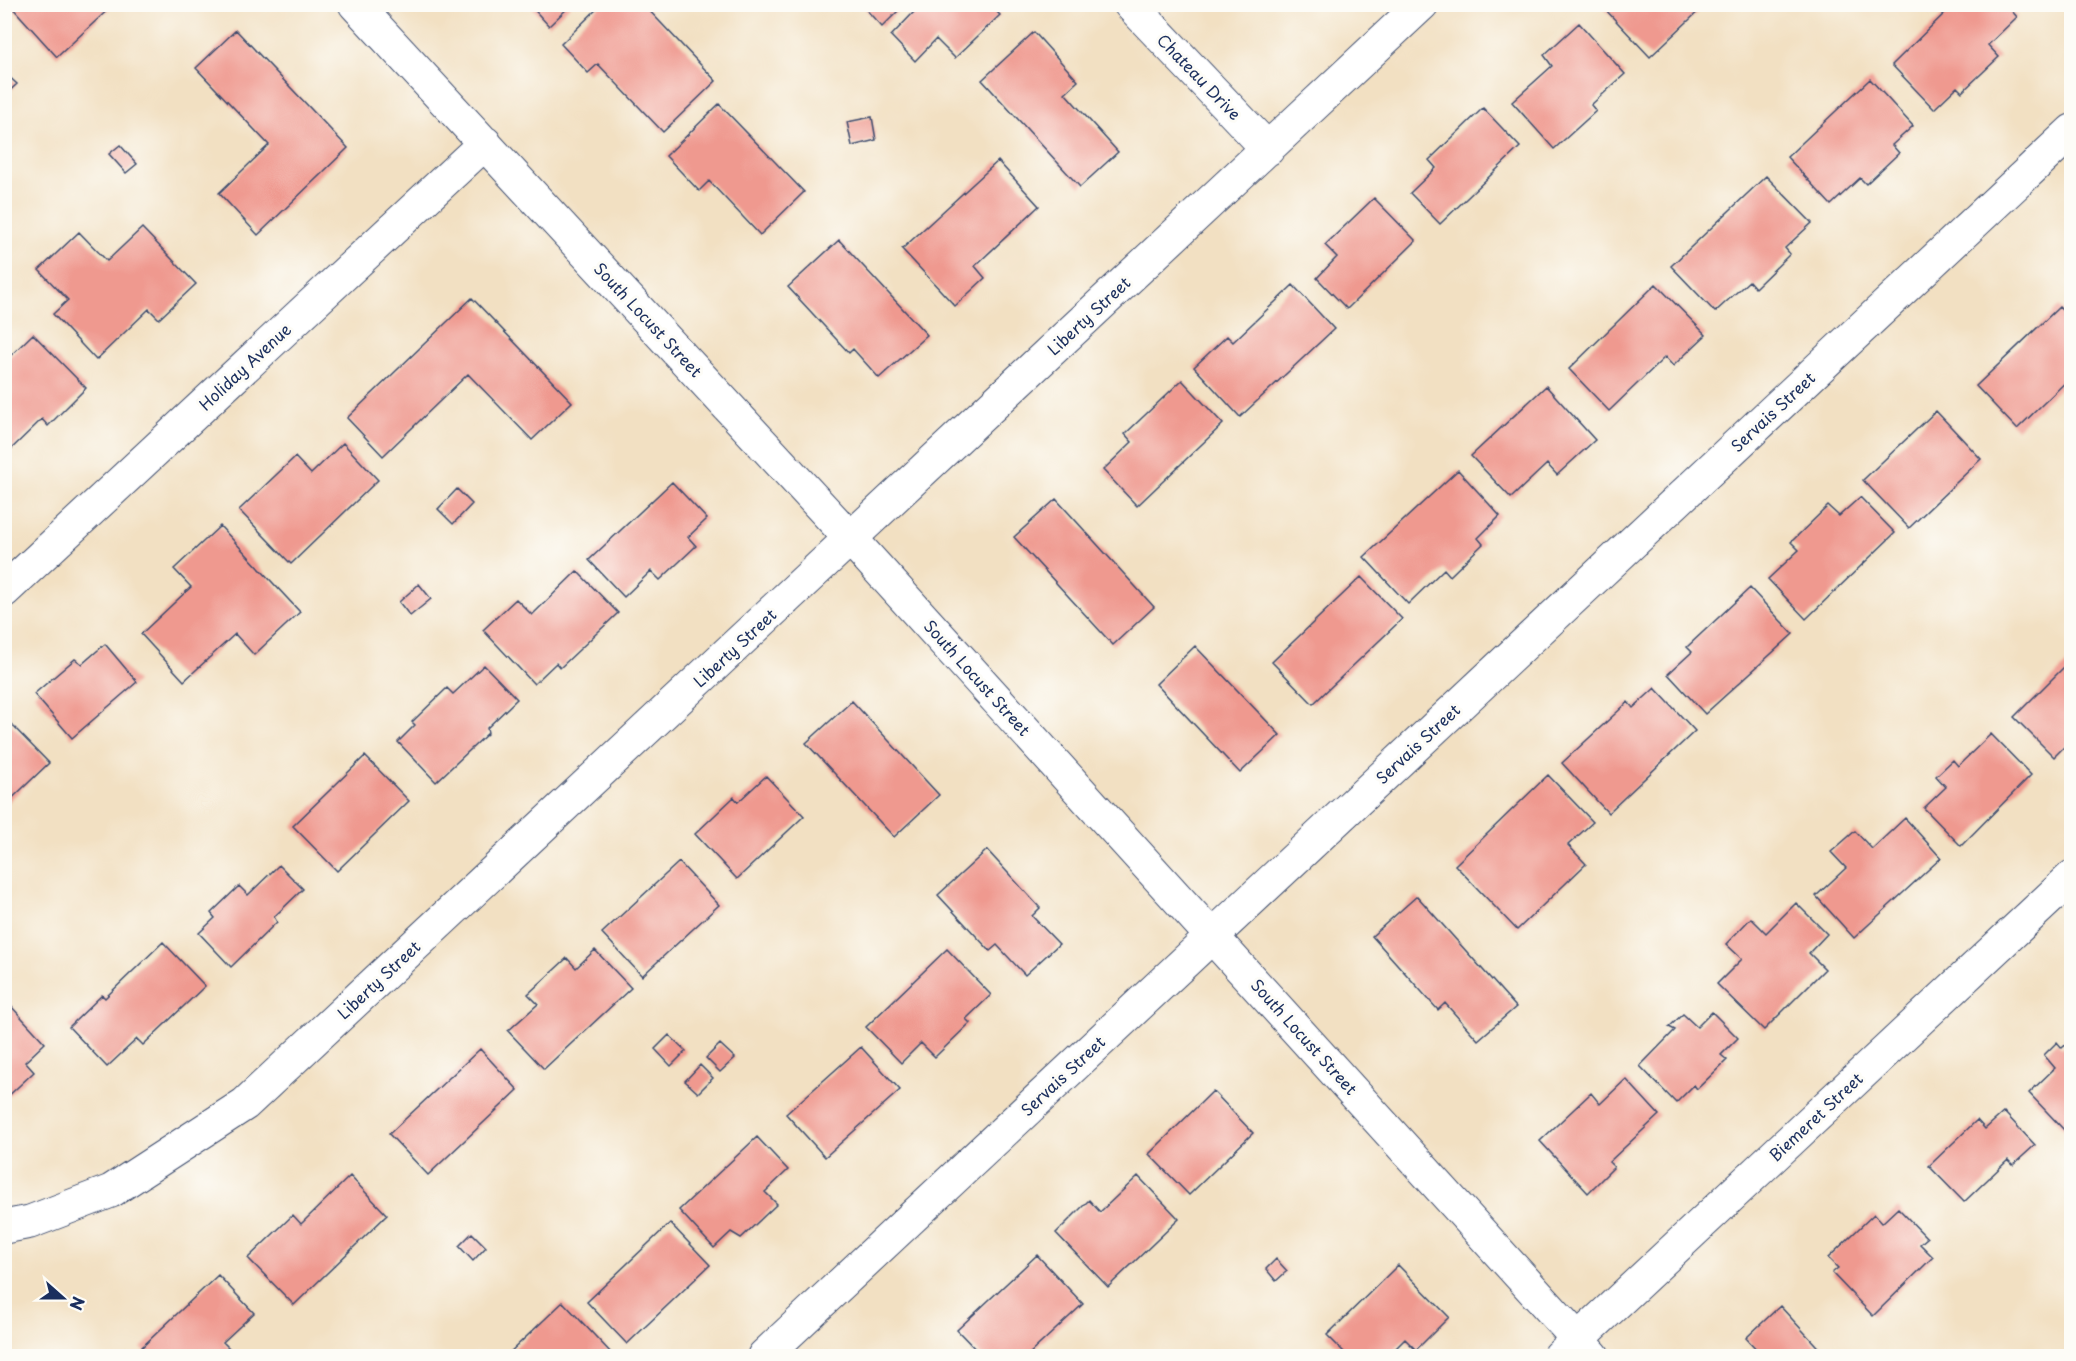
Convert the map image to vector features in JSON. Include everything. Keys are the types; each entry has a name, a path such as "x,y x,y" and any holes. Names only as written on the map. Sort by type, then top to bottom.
{"street":[{"name":"South Locust Street","path":"355,4 851,539 1212,937 1577,1351"},
{"name":"Chateau Drive","path":"1130,4 1268,149"},
{"name":"Liberty Street","path":"4,1227 30,1222 111,1191 245,1104 1422,4"},
{"name":"Servais Street","path":"764,1356 2072,131"},
{"name":"Holiday Avenue","path":"4,591 485,143"},
{"name":"Biemeret Street","path":"1577,1351 2072,877"}],"building":[{"path":"13,4 114,4 57,57 11,6"},
{"path":"529,4 572,4 549,26"},
{"path":"602,4 643,4 716,81 663,132 598,64 588,73 561,44"},
{"path":"861,4 905,4 882,27"},
{"path":"906,4 989,4 1000,15 955,58 936,39 915,61 891,36 914,12"},
{"path":"1606,4 1706,4 1650,57 1603,7"},
{"path":"1954,4 2006,4 2017,17 1988,45 1999,57 1962,92 1957,87 1934,109 1892,65"},
{"path":"1579,23 1625,74 1591,105 1596,111 1554,149 1512,102 1552,66 1544,55"},
{"path":"236,30 348,148 258,235 219,193 269,145 196,68"},
{"path":"1034,32 1078,81 1065,93 1118,152 1080,187 982,80"},
{"path":"4,72 17,84 4,96"},
{"path":"1870,79 1913,126 1892,145 1899,153 1866,184 1860,178 1831,205 1787,157"},
{"path":"719,104 804,192 760,235 709,181 699,191 666,156"},
{"path":"1483,108 1520,147 1440,224 1410,193 1436,168 1429,160"},
{"path":"872,117 876,140 852,146 847,122"},
{"path":"120,145 137,164 126,173 109,154"},
{"path":"998,161 1039,206 975,266 985,278 955,306 902,249"},
{"path":"1766,176 1812,223 1785,248 1790,254 1755,288 1749,281 1715,312 1671,266"},
{"path":"1374,198 1416,241 1347,309 1317,278 1337,257 1325,245"},
{"path":"142,228 196,284 159,319 149,309 96,360 53,314 68,300 39,270 79,232 107,261"},
{"path":"839,240 927,335 879,378 853,349 849,353 788,287"},
{"path":"1656,284 1706,335 1673,366 1665,357 1609,411 1569,369"},
{"path":"1293,285 1334,329 1240,417 1194,367 1227,336 1233,342"},
{"path":"472,298 572,402 532,440 468,374 383,456 347,418"},
{"path":"2059,307 2072,320 2072,376 2017,429 1976,386"},
{"path":"33,334 86,388 48,426 42,419 4,456 4,362"},
{"path":"1182,380 1223,424 1137,506 1103,470 1132,442 1125,434"},
{"path":"1546,386 1595,440 1557,475 1547,464 1511,498 1471,456"},
{"path":"1936,411 1981,459 1909,528 1863,480"},
{"path":"343,443 378,480 291,564 239,510 295,457 311,474"},
{"path":"1458,470 1500,516 1478,538 1483,544 1450,576 1444,569 1408,604 1364,557"},
{"path":"672,482 707,519 688,537 696,546 660,580 651,571 624,597 589,560"},
{"path":"457,489 472,504 453,524 438,509"},
{"path":"1860,497 1895,533 1806,619 1768,579 1799,550 1791,542 1828,506 1839,516"},
{"path":"1056,499 1154,607 1113,645 1014,537"},
{"path":"220,526 300,612 254,655 235,634 184,681 141,634 191,587 174,569"},
{"path":"577,571 618,613 560,668 556,663 534,684 483,630 516,599 532,615"},
{"path":"1361,577 1402,619 1313,704 1272,662"},
{"path":"419,584 431,599 410,616 399,602"},
{"path":"1750,588 1793,634 1705,714 1668,674 1692,652 1687,647"},
{"path":"105,644 137,682 72,738 34,694 75,659 82,664"},
{"path":"1195,646 1280,735 1240,773 1156,684"},
{"path":"2072,659 2072,739 2054,757 2014,717"},
{"path":"484,665 517,699 487,728 488,733 436,782 398,742 415,725 412,722 447,688 453,694"},
{"path":"1655,688 1695,731 1608,813 1562,763 1628,702 1633,708"},
{"path":"852,701 939,795 894,837 806,743"},
{"path":"10,723 49,763 4,806 4,728"},
{"path":"1991,734 2031,775 1961,846 1924,808 1946,787 1936,776 1953,760 1958,766"},
{"path":"365,756 409,801 337,871 293,826"},
{"path":"1548,775 1593,822 1568,845 1586,864 1517,930 1455,865"},
{"path":"766,776 804,816 737,879 695,834 734,797 738,802"},
{"path":"1905,818 1941,858 1854,938 1816,896 1846,868 1831,852 1855,831 1872,849"},
{"path":"987,850 1040,908 1032,916 1059,944 1025,975 997,945 990,951 938,895"},
{"path":"679,862 719,905 642,976 602,933"},
{"path":"279,865 303,889 274,917 277,922 231,967 199,933 215,918 211,913 239,886 248,895"},
{"path":"1417,896 1516,1007 1478,1040 1445,1003 1438,1010 1372,936"},
{"path":"1796,903 1827,934 1809,953 1825,969 1764,1030 1717,984 1742,959 1726,944 1751,918 1766,933"},
{"path":"163,942 205,986 143,1045 137,1039 107,1067 69,1027 102,995 105,998"},
{"path":"947,949 991,995 966,1019 970,1023 935,1057 921,1043 901,1063 866,1027"},
{"path":"595,950 631,988 544,1069 508,1031 538,1004 528,994 567,958 576,968"},
{"path":"10,1005 45,1043 25,1062 34,1072 4,1100 4,1010"},
{"path":"1712,1012 1738,1038 1721,1055 1727,1060 1697,1089 1694,1085 1676,1103 1640,1066 1675,1030 1669,1027 1683,1014 1697,1027"},
{"path":"669,1035 686,1051 671,1066 655,1049"},
{"path":"2072,1039 2072,1125 2065,1131 2029,1093 2055,1068 2044,1055 2057,1042 2062,1048"},
{"path":"720,1044 735,1058 720,1072 706,1058"},
{"path":"861,1047 900,1090 825,1157 786,1114"},
{"path":"480,1049 518,1090 428,1175 389,1134"},
{"path":"700,1065 713,1078 698,1093 685,1081"},
{"path":"1626,1079 1659,1115 1609,1162 1614,1167 1588,1193 1540,1141 1591,1093 1600,1104"},
{"path":"1213,1091 1253,1133 1189,1195 1149,1154"},
{"path":"2004,1112 2035,1145 2013,1165 2008,1160 1964,1202 1929,1166 1977,1120 1985,1129"},
{"path":"757,1137 788,1170 765,1192 777,1204 741,1238 731,1232 714,1248 679,1210"},
{"path":"350,1176 387,1215 294,1305 248,1258 293,1215 301,1224"},
{"path":"1138,1176 1179,1219 1108,1287 1056,1233 1089,1200 1100,1212"},
{"path":"1898,1208 1927,1238 1920,1244 1933,1257 1873,1316 1832,1273 1838,1268 1828,1258 1874,1214 1882,1223"},
{"path":"670,1223 710,1265 627,1344 587,1302"},
{"path":"472,1233 486,1247 473,1261 459,1246"},
{"path":"1037,1255 1083,1304 1027,1356 982,1356 957,1330"},
{"path":"1276,1259 1287,1271 1276,1281 1266,1269"},
{"path":"1398,1265 1449,1317 1416,1350 1405,1339 1388,1356 1348,1356 1327,1335"},
{"path":"218,1275 254,1313 223,1342 237,1356 150,1356 141,1348"},
{"path":"563,1302 612,1354 610,1356 506,1356"},
{"path":"1780,1306 1826,1356 1763,1356 1746,1338"}]}
